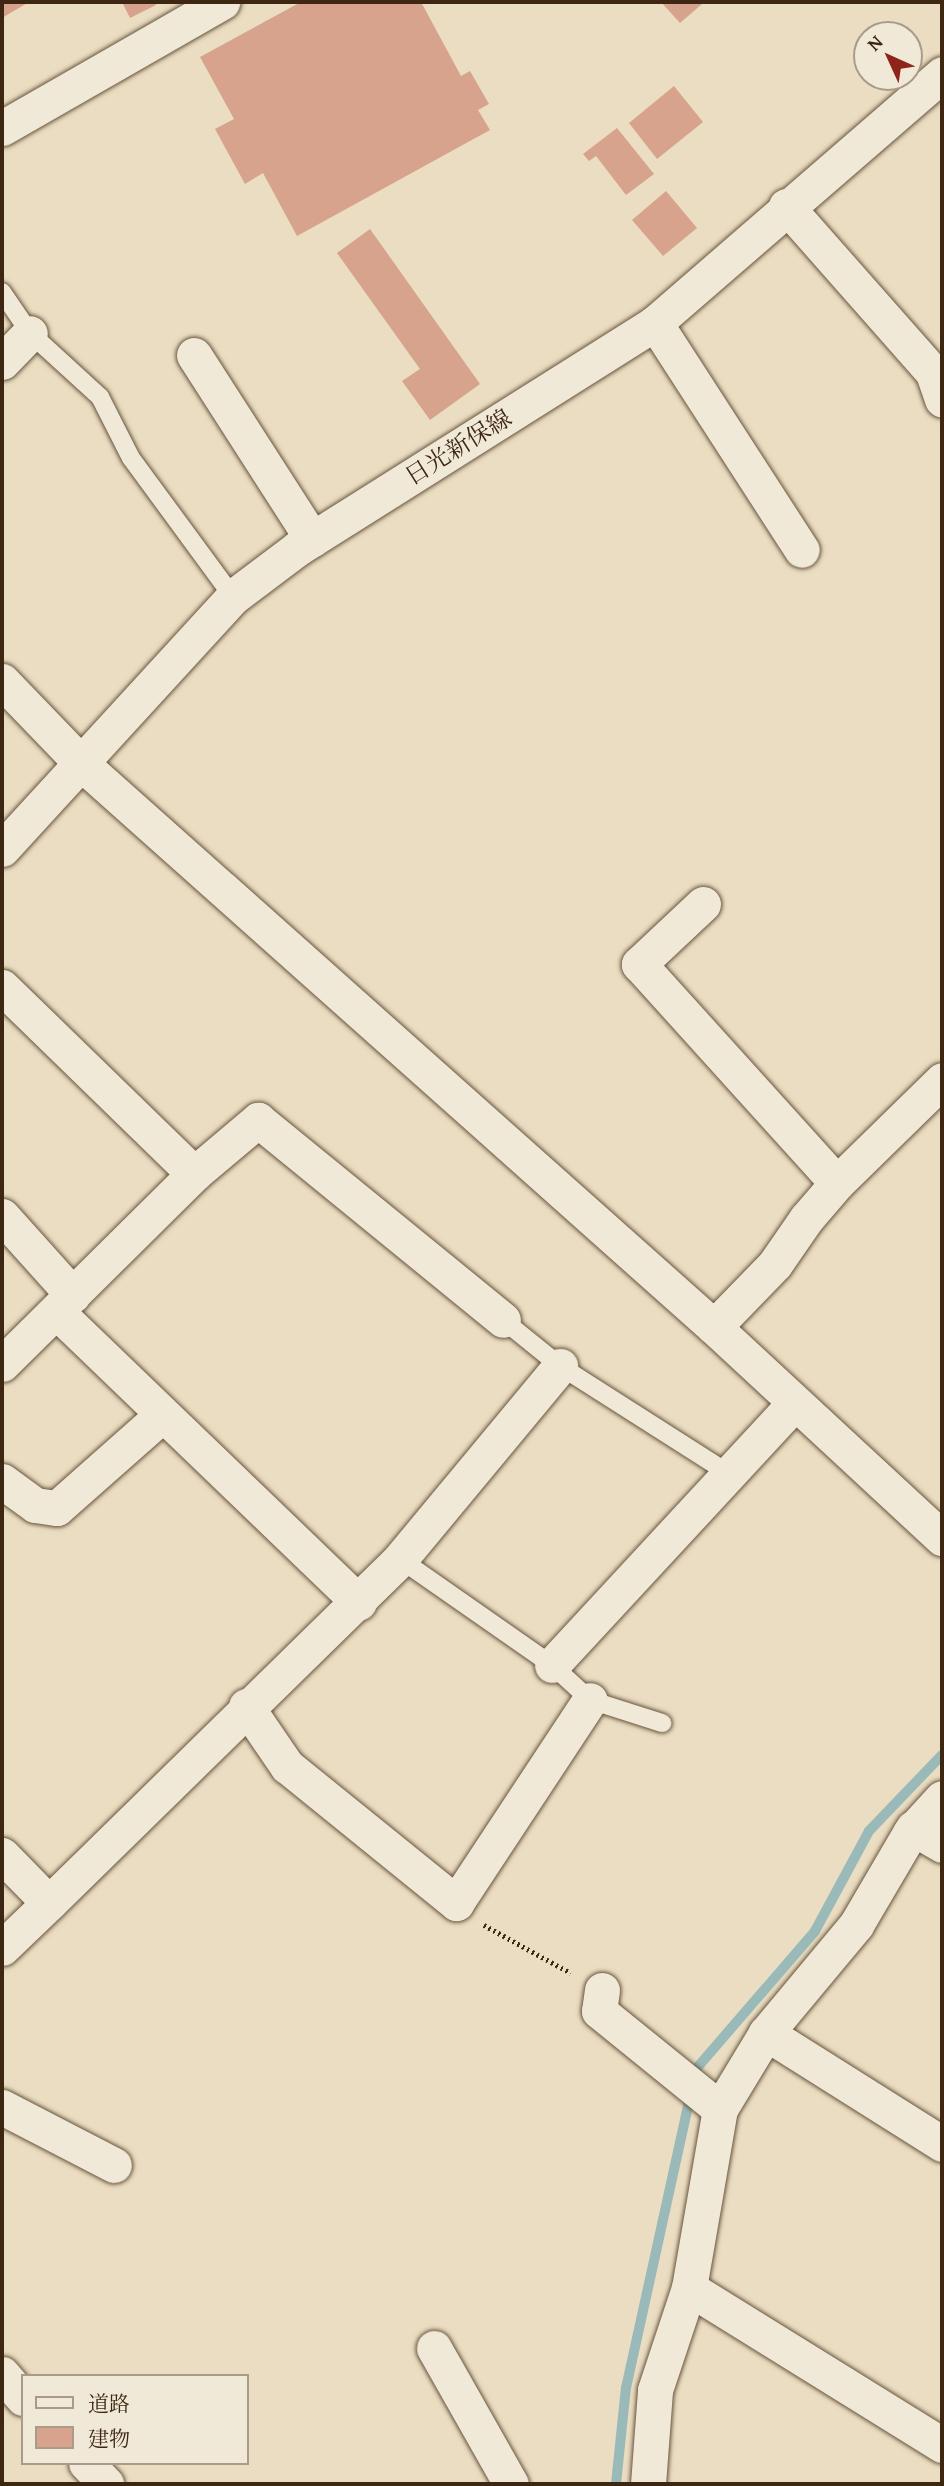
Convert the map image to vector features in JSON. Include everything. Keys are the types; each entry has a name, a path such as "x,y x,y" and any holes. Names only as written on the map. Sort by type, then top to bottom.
{"street":[{"path":"2,128 222,2"},
{"name":"日光新保線","path":"2,849 233,597 312,539 655,323 786,206 942,74"},
{"path":"786,206 933,373 942,399"},
{"path":"655,323 802,550"},
{"path":"2,362 30,333"},
{"path":"194,355 312,539"},
{"path":"2,681 82,764 714,1327 794,1404 942,1538"},
{"path":"703,904 639,964 838,1183"},
{"path":"2,987 194,1174"},
{"path":"714,1327 775,1264 806,1219 838,1183 942,1080"},
{"path":"2,1364 194,1174 258,1119 503,1320"},
{"path":"2,1216 65,1304 161,1416 359,1602"},
{"path":"2,1948 246,1706 359,1602 400,1559 560,1366"},
{"path":"552,1665 794,1404"},
{"path":"2,1481 35,1505 57,1508 161,1416"},
{"path":"246,1706 287,1766 456,1903 590,1700"},
{"path":"648,2484 654,2390 689,2288 720,2109 766,2032 928,1837 942,1798"},
{"path":"2,1855 48,1903"},
{"path":"602,1990 598,2011 720,2109"},
{"path":"766,2032 942,2144"},
{"path":"2,2107 114,2165"},
{"path":"689,2288 942,2445"},
{"path":"435,2348 511,2484"},
{"path":"88,2465 106,2484"}],"lane":[{"path":"2,292 30,333 100,397 131,458 233,597"},
{"path":"503,1320 560,1366 728,1473"},
{"path":"400,1559 552,1665 590,1700 662,1723"}],"path":[{"path":"456,1903 472,1918 602,1990"}],"building":[{"path":"2,2 29,2 2,18"},
{"path":"122,2 154,2 156,5 130,18"},
{"path":"301,2 421,2 461,76 470,71 489,104 478,110 490,130 297,236 263,173 245,184 215,129 234,119 200,57"},
{"path":"661,2 700,2 702,4 680,23"},
{"path":"674,86 703,122 657,159 629,123"},
{"path":"617,128 654,174 626,195 596,156 589,161 583,154"},
{"path":"666,191 697,228 663,256 632,220"},
{"path":"370,229 480,384 430,420 402,381 420,369 337,253"}],"waterway":[{"path":"616,2484 626,2388 696,2069 815,1931 869,1831 942,1755"}]}
